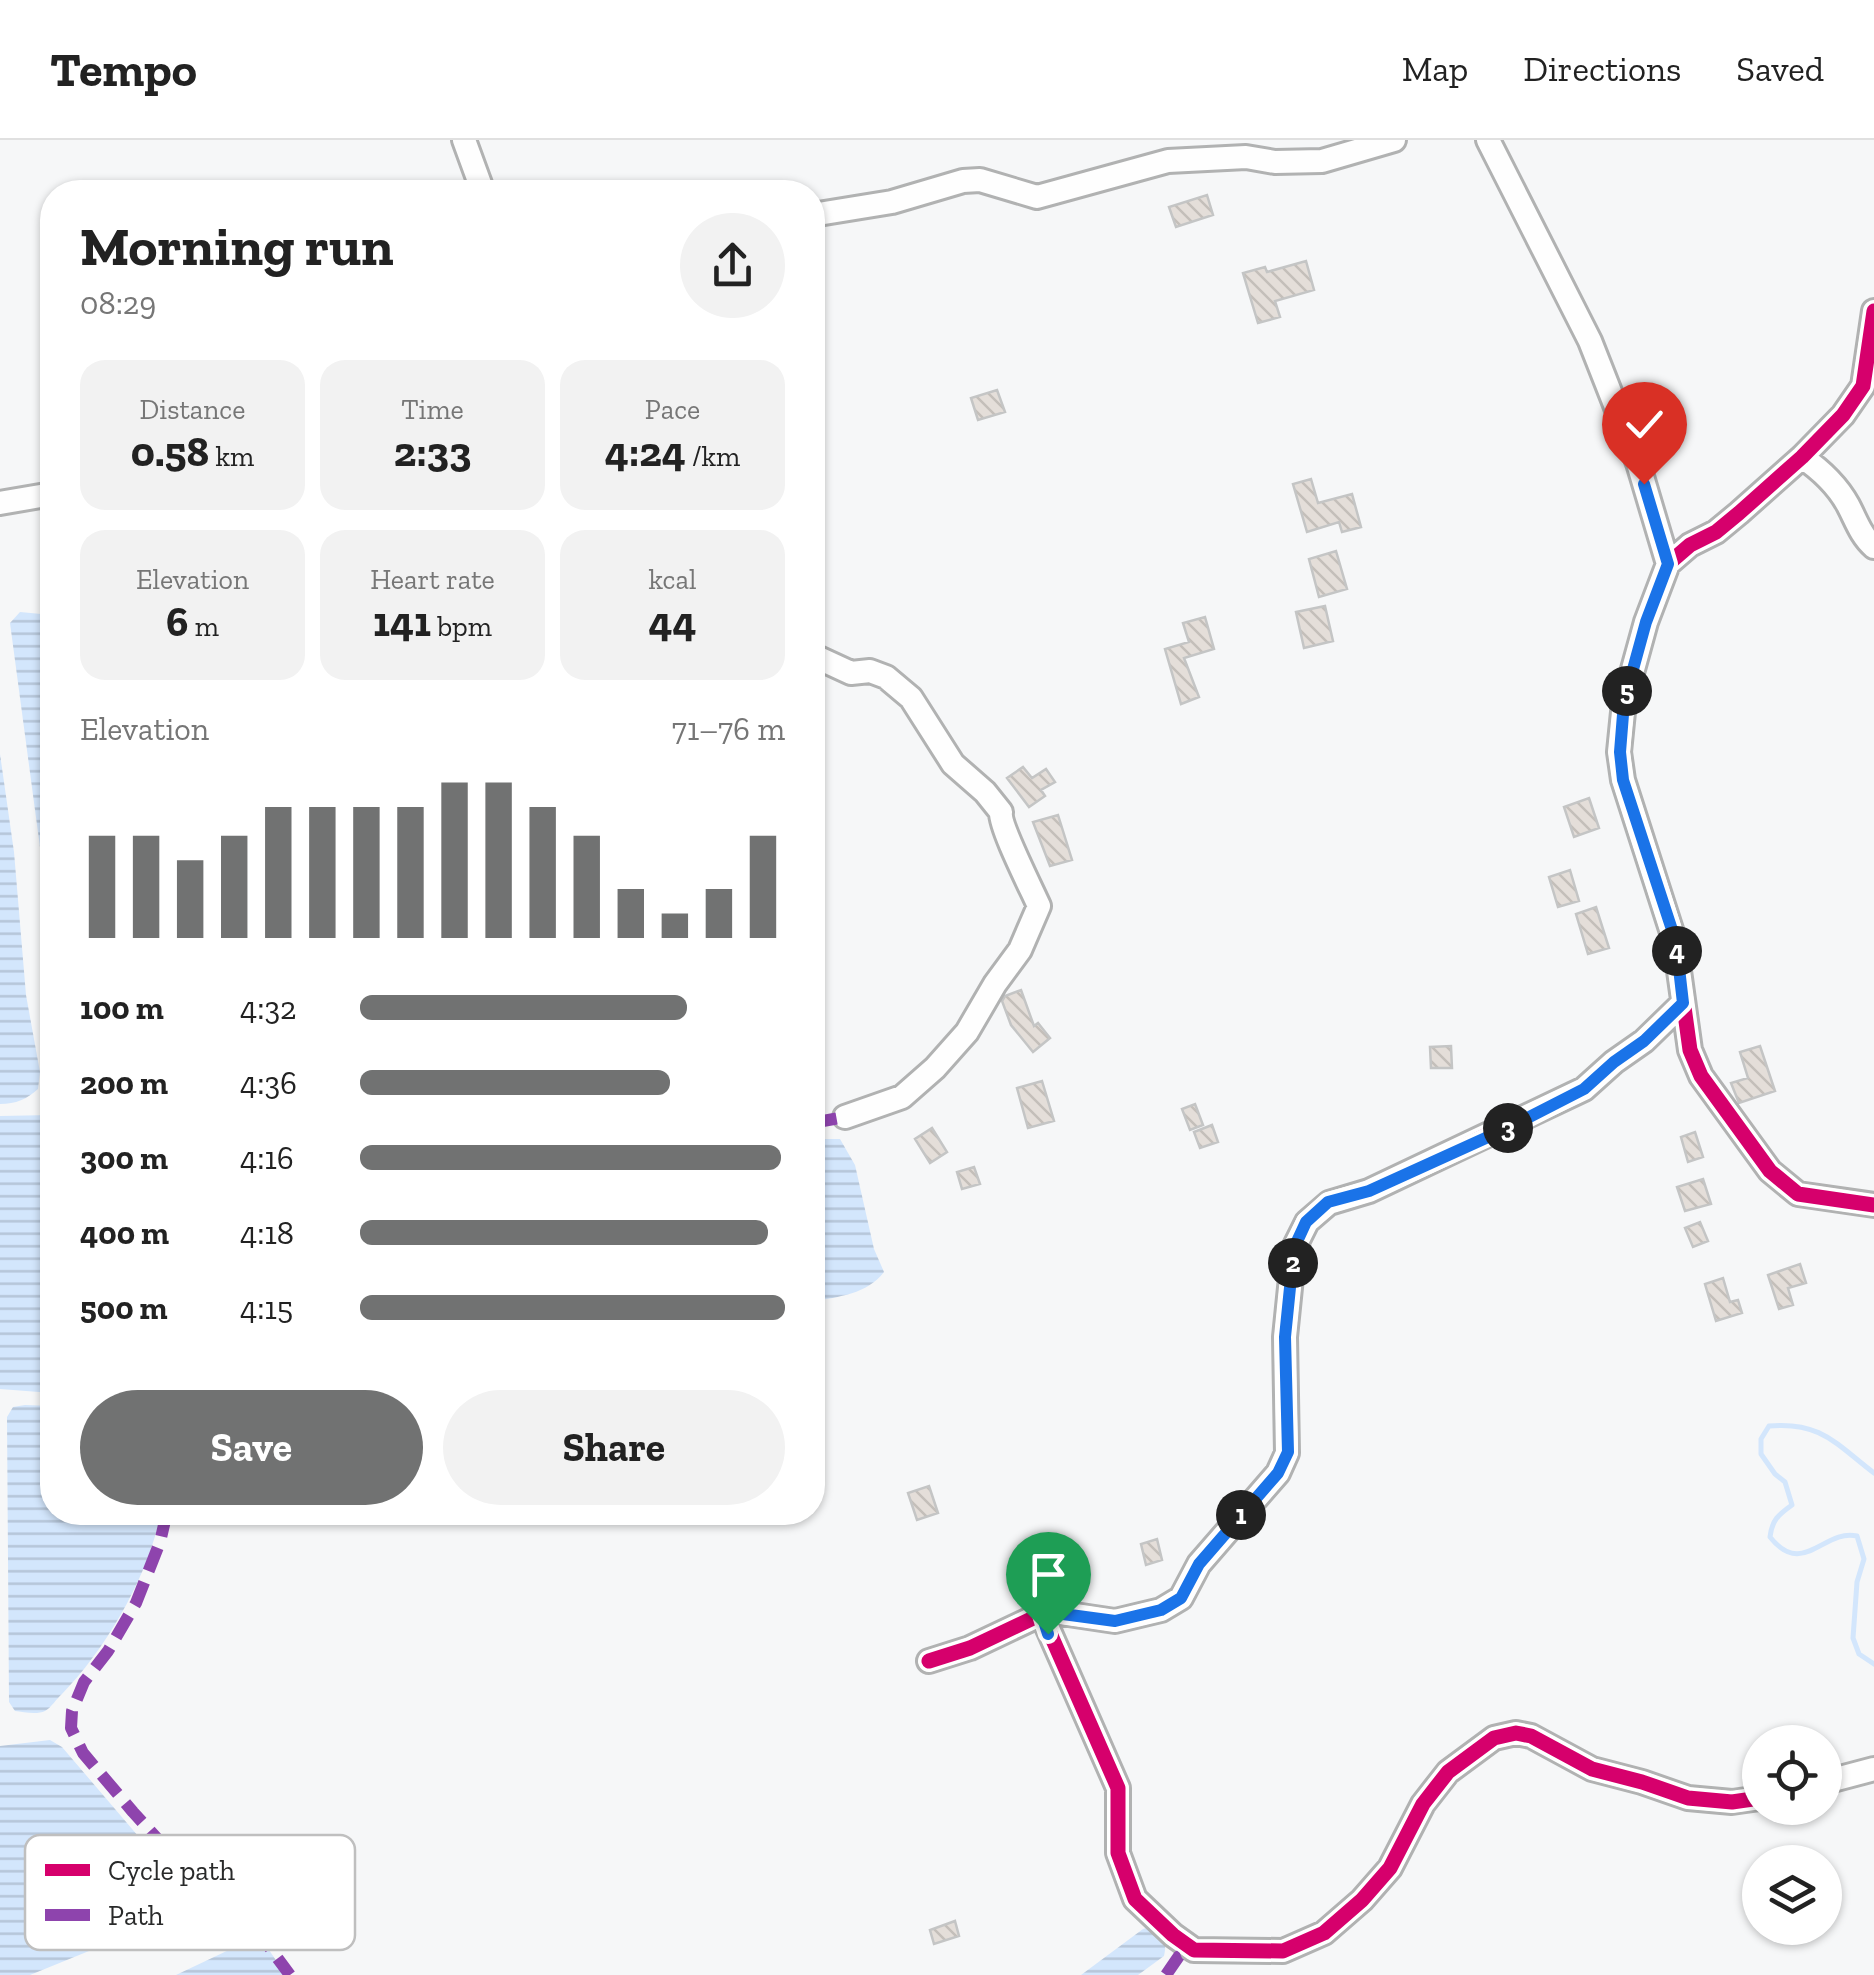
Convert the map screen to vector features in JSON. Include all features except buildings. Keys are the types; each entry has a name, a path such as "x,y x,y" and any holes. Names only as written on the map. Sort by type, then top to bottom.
{"street":[{"path":"464,140 479,180"},
{"path":"825,213 892,202 963,182 980,180 1037,196 1168,161 1246,157 1275,162 1322,161 1394,140"},
{"path":"1488,140 1590,341 1638,462 1668,564"},
{"path":"1874,311 1862,386 1843,415 1740,513 1668,564 1646,622 1624,702 1620,752 1623,780 1676,942 1690,1050 1700,1076 1770,1171 1798,1194 1874,1205"},
{"path":"1802,458 1818,467 1835,485 1861,532 1874,547"},
{"path":"0,503 40,496"},
{"path":"825,660 852,673 870,671 886,678 910,698 953,764 1001,812 1000,824 1014,846 1039,906 1020,950 968,1032 936,1068 902,1098 846,1117"},
{"path":"930,1661 1048,1612 1115,1621 1161,1610 1181,1598 1199,1564 1278,1473 1288,1452 1285,1337 1294,1248 1306,1222 1328,1202 1369,1191 1584,1089 1644,1041 1683,1003"},
{"path":"1042,1615 1118,1788 1118,1853 1135,1899 1172,1935 1194,1950 1284,1951 1324,1933 1362,1900 1390,1868 1423,1804 1448,1772 1494,1738 1516,1733 1532,1736 1592,1769 1688,1798 1742,1801"},
{"path":"1842,1777 1874,1769"}],"water":[{"path":"20,612 40,614 40,847 10,623"},
{"path":"0,754 14,852 26,995 40,1072 34,1093 16,1102 0,1104"},
{"path":"40,1115 40,1392 0,1389 0,1116"},
{"path":"825,1139 840,1139 855,1165 874,1249 884,1272 861,1290 825,1299"},
{"path":"40,1406 40,1525 158,1525 136,1586 110,1633 52,1705 34,1713 15,1711 9,1702 7,1417 13,1407"},
{"path":"50,1740 62,1747 137,1835 25,1835 25,1950 91,1950 30,1975 0,1975 0,1746"},
{"path":"1153,1926 1164,1939 1164,1956 1138,1975 1081,1975 1143,1929"},
{"path":"229,1950 269,1950 286,1975 176,1975"}],"waterway":[{"path":"1874,1473 1827,1437 1802,1427 1769,1426 1761,1439 1761,1454 1785,1482 1792,1505 1776,1518 1770,1537 1782,1549 1803,1553 1845,1535 1857,1536 1864,1559 1857,1582 1853,1638 1859,1654 1874,1664"}],"marked path":[{"path":"825,1121 845,1117"},
{"path":"154,1835 83,1753 71,1728 72,1711 84,1682 108,1651 136,1603 164,1525"},
{"path":"271,1950 290,1975"},
{"path":"1166,1975 1179,1956 1194,1950"}],"cycle path":[{"path":"1874,311 1863,386 1843,415 1739,513 1668,564 1646,622 1624,702 1619,752 1623,780 1675,942 1690,1050 1701,1076 1770,1171 1798,1194 1874,1205"},
{"path":"929,1661 970,1648 1048,1611 1115,1621 1161,1610 1181,1598 1199,1564 1278,1473 1287,1453 1285,1337 1294,1248 1307,1222 1329,1203 1369,1191 1584,1089 1644,1041 1683,1003"},
{"path":"1042,1615 1118,1788 1118,1853 1135,1899 1194,1950 1283,1951 1324,1933 1362,1900 1390,1868 1423,1804 1448,1772 1494,1738 1516,1733 1531,1736 1592,1769 1688,1798 1742,1801"}],"route":[{"path":"1048,1634 1042,1615 1048,1612 1115,1621 1161,1610 1181,1598 1199,1564 1278,1473 1288,1452 1285,1337 1294,1248 1306,1222 1328,1202 1369,1191 1584,1089 1644,1041 1683,1003 1676,942 1623,780 1620,752 1624,702 1646,622 1668,564 1644,484"}]}
